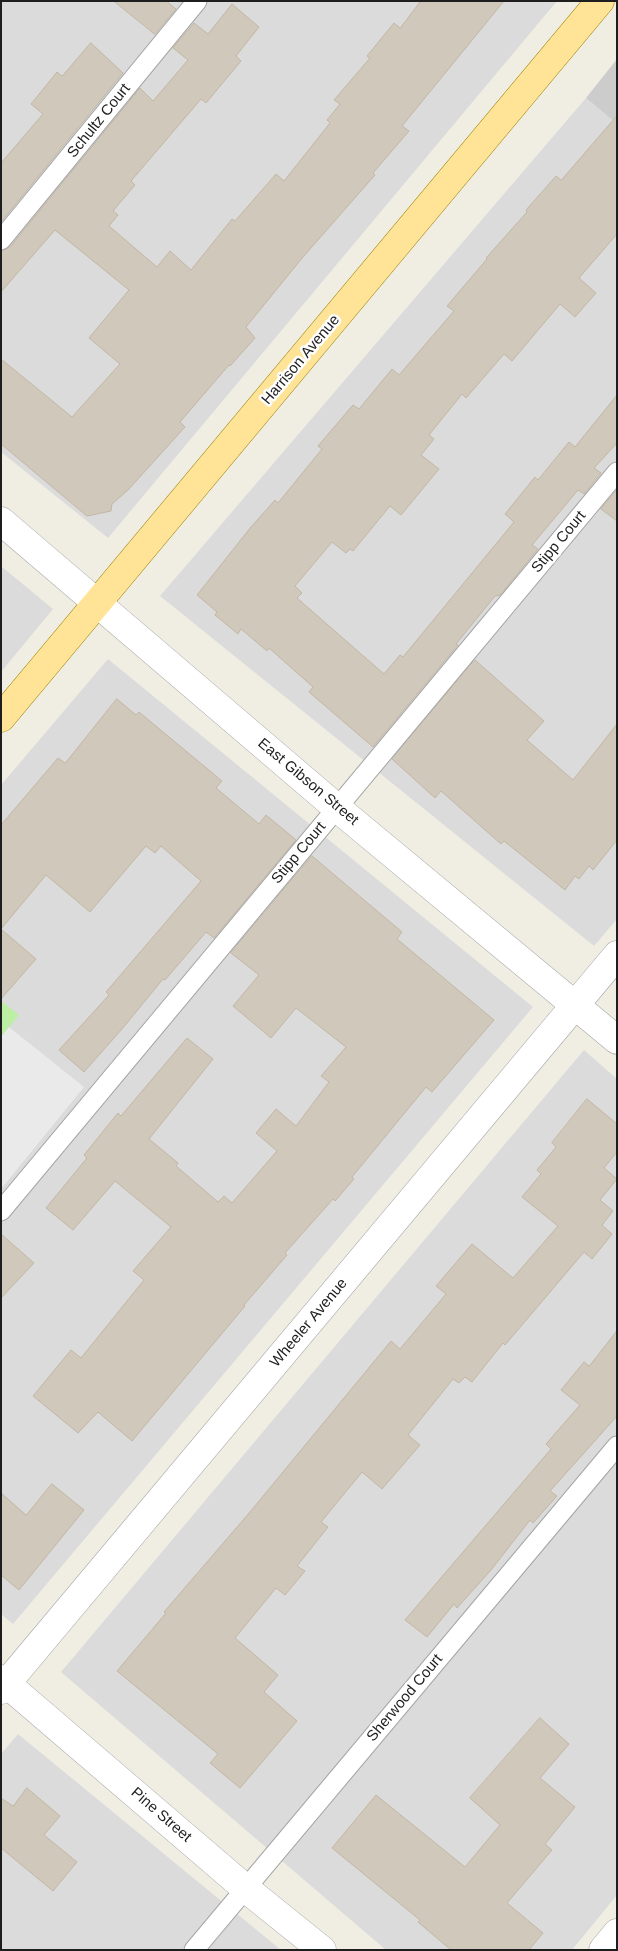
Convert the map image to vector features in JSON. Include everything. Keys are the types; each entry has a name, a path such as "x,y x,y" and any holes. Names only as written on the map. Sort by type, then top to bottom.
{"main road":[{"name":"Harrison Avenue","path":"1,718 600,1"}],"street":[{"name":"East Gibson Street","path":"1,521 337,808 617,1040"},
{"name":"Wheeler Avenue","path":"3,1684 617,955"},
{"name":"Pine Street","path":"3,1684 245,1888 322,1950"},
{"path":"603,1950 617,1933"}],"lane":[{"name":"Schultz Court","path":"1,240 197,1"},
{"name":"Stipp Court","path":"1,1211 617,472"},
{"name":"Sherwood Court","path":"194,1950 617,1446"}],"shaded area":[{"path":"1,1 557,1 108,538 1,452"},
{"path":"617,59 617,124 586,98"},
{"path":"586,98 617,124 617,919 594,946 160,596"},
{"path":"1,566 53,609 1,672"},
{"path":"108,659 533,1007 13,1624 1,1614 1,785"},
{"path":"9,1027 84,1087 1,1189 1,1037"},
{"path":"584,1050 617,1079 617,1895 572,1950 386,1950 61,1672"},
{"path":"18,1734 281,1950 1,1950 1,1754"}],"green space":[{"path":"1,1001 19,1015 1,1037"}],"building":[{"path":"114,1 166,1 176,9 155,34"},
{"path":"421,1 504,1 402,126 409,131 373,173 375,175 303,257 246,327 255,338 180,422 185,427 128,490 112,504 111,511 87,516 1,444 1,359 72,417 120,364 89,338 129,290 55,230 1,292 1,251 10,247 140,88 153,101 188,60 173,48 194,23 208,34 232,4 259,27 236,56 241,61 206,103 201,99 131,181 135,185 113,211 118,215 109,226 157,267 170,251 191,270 232,219 235,221 276,174 284,181 330,123 327,120 340,104 334,100 370,58 367,56 394,23 400,28"},
{"path":"91,43 123,73 1,222 1,163 43,114 31,104 57,72 62,76"},
{"path":"617,116 617,234 579,278 596,293 575,317 560,304 512,361 504,354 466,398 462,394 429,435 434,439 421,455 439,469 401,515 390,506 353,551 350,549 346,553 332,542 295,586 302,593 297,598 384,674 400,655 403,657 514,522 505,514 535,477 538,480 569,442 575,447 617,395 617,443 594,468 601,473 584,494 578,490 532,545 538,549 500,595 495,596 456,644 458,645 373,747 309,692 313,687 269,648 267,651 241,629 238,634 215,615 217,612 197,595 251,527 275,500 278,503 322,449 318,446 353,405 359,409 392,369 399,375 454,311 447,306 527,212 526,210 556,176 561,180"},
{"path":"617,490 617,521 601,509"},
{"path":"475,660 544,721 527,740 573,780 617,724 617,840 593,870 589,866 579,879 575,876 565,890 504,841 501,844 441,791 435,798 392,759"},
{"path":"117,699 136,715 139,712 222,781 216,788 259,824 266,815 296,840 214,938 206,932 165,980 163,979 84,1072 59,1050 109,995 106,992 201,881 161,846 155,853 146,846 90,912 46,875 1,929 1,825 58,758 65,763"},
{"path":"312,856 402,932 397,939 494,1020 432,1092 426,1087 352,1177 354,1179 335,1201 333,1199 285,1253 287,1255 132,1441 98,1412 78,1433 33,1396 71,1350 81,1358 144,1280 133,1271 171,1227 115,1181 73,1230 46,1208 87,1158 84,1155 118,1113 121,1116 187,1038 213,1059 149,1139 178,1163 176,1166 218,1202 224,1196 232,1203 277,1151 256,1133 276,1109 296,1126 329,1082 321,1076 346,1047 296,1008 271,1038 233,1006 259,975 231,953"},
{"path":"1,929 36,959 1,999"},
{"path":"587,1099 617,1124 617,1152 604,1168 617,1179 600,1200 613,1211 602,1225 612,1234 592,1259 584,1252 505,1345 503,1343 472,1382 465,1377 459,1383 453,1379 408,1435 420,1445 382,1489 362,1472 321,1522 328,1527 297,1566 305,1571 285,1595 276,1588 235,1638 278,1675 264,1692 297,1721 240,1788 210,1763 218,1754 117,1671 166,1613 164,1612 250,1512 391,1341 400,1349 446,1294 436,1286 472,1244 513,1278 558,1226 522,1197 541,1174 537,1170 556,1147 552,1143"},
{"path":"1,1234 34,1263 1,1298"},
{"path":"617,1331 617,1416 550,1491 557,1496 533,1523 530,1520 491,1570 457,1608 454,1604 427,1637 405,1620 551,1449 546,1444 580,1405 561,1390 584,1362 589,1366"},
{"path":"52,1484 84,1510 19,1590 1,1575 1,1493 26,1515"},
{"path":"540,1718 569,1744 540,1778 575,1807 545,1844 552,1850 507,1903 543,1933 529,1950 451,1950 418,1922 420,1920 332,1848 376,1795 465,1867 500,1825 470,1798"},
{"path":"27,1788 60,1816 44,1835 77,1862 53,1891 1,1848 1,1798 13,1806"}]}
